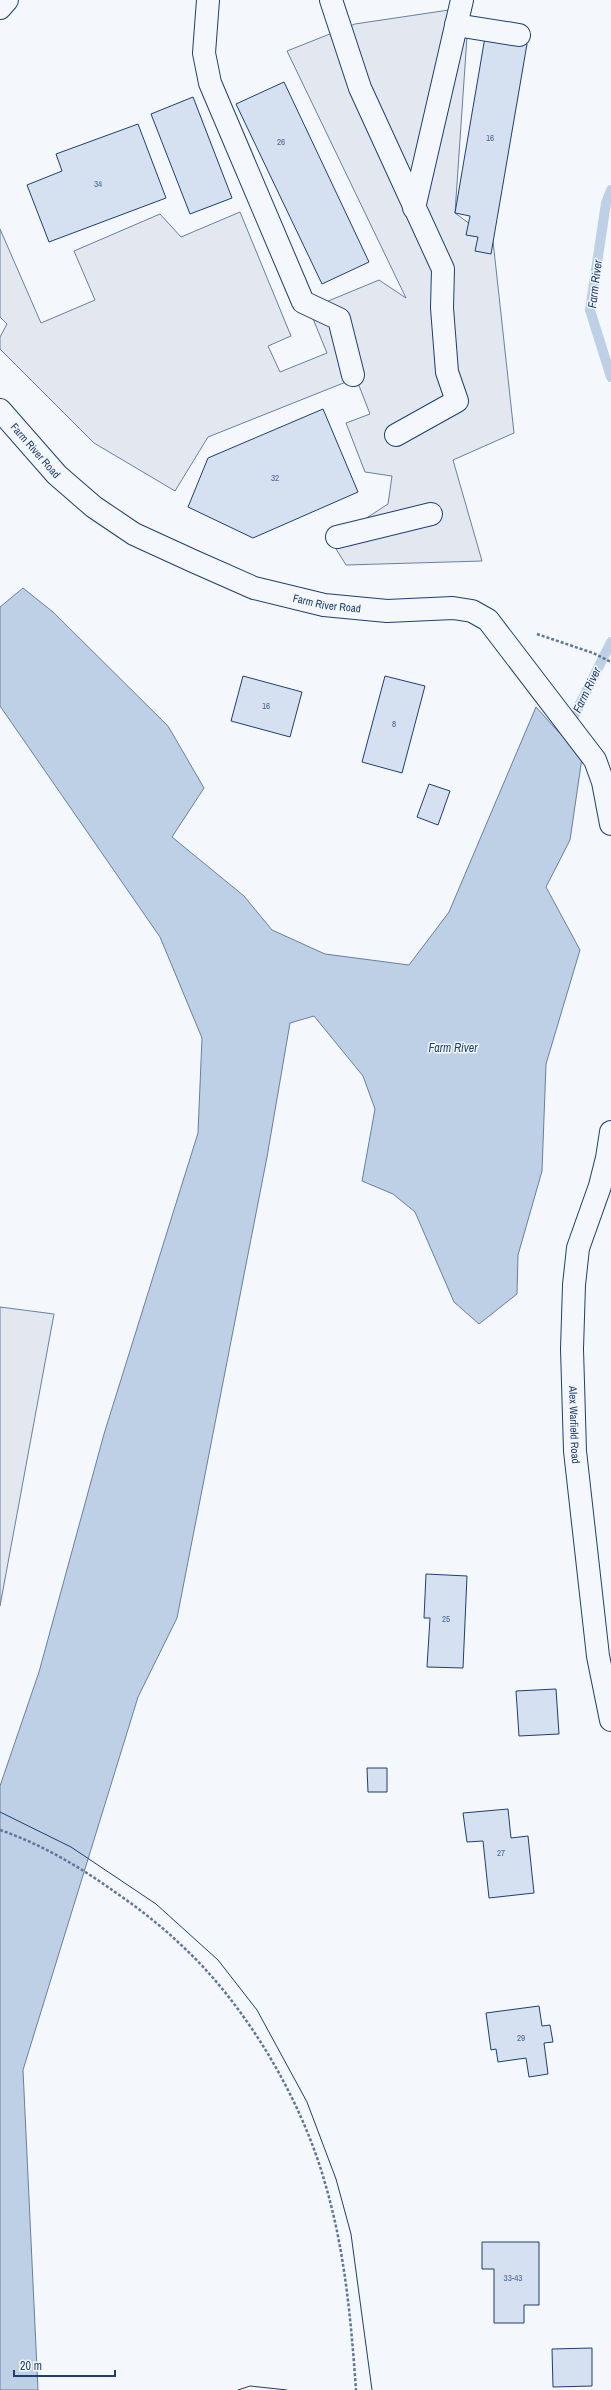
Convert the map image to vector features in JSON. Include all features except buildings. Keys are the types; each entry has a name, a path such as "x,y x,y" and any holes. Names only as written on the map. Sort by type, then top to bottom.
{"street":[{"path":"0,8 7,0"},
{"path":"208,0 204,53 210,83 303,302 339,319 353,376"},
{"path":"331,0 360,88 443,269 442,308 447,372 457,401 396,435"},
{"path":"414,208 462,0"},
{"path":"456,25 519,35"},
{"name":"Farm River Road","path":"0,410 57,475 94,507 134,534 254,588 324,605 387,610 453,608 472,611 488,620 595,760 610,816"},
{"path":"337,537 431,514"},
{"name":"Alex Warfield Road","path":"611,1132 602,1179 578,1248 574,1285 572,1349 577,1466 598,1656 611,1720"}],"path":[{"path":"535,634 593,654 611,662"},
{"path":"0,1830 37,1845 80,1868 140,1910 196,1960 240,2012 288,2090 308,2133 325,2182 345,2269 356,2390"}],"shaded area":[{"path":"469,7 455,213 493,241 514,433 453,460 482,561 346,565 331,541 388,504 392,476 365,472 346,423 370,414 356,378 208,437 175,491 94,443 0,349 0,337 7,324 0,317 0,229 41,323 95,300 74,251 160,214 181,237 240,212 291,336 268,346 280,372 327,353 309,309 379,280 406,298 287,51 355,24"},
{"path":"0,1307 54,1314 0,1606"}],"water":[{"name":"Farm River","path":"23,588 53,612 168,726 204,788 172,837 244,896 272,930 325,954 409,965 449,912 536,707 582,758 570,840 546,887 580,950 546,1064 542,1171 518,1255 517,1294 479,1324 454,1302 415,1212 393,1194 362,1181 375,1109 363,1076 314,1016 290,1023 267,1157 177,1618 138,1697 23,2070 38,2390 0,2390 0,1786 39,1672 104,1434 198,1133 202,1038 160,937 0,706 0,607"}],"waterway":[{"name":"Farm River","path":"611,190 606,203 590,310 611,377"},
{"name":"Farm River","path":"563,738 611,642"}],"tram line":[{"path":"0,1812 71,1847 156,1904 218,1960 257,2010 307,2102 336,2179 351,2234 372,2390"},
{"path":"238,2390 250,2386 287,2390"}]}
